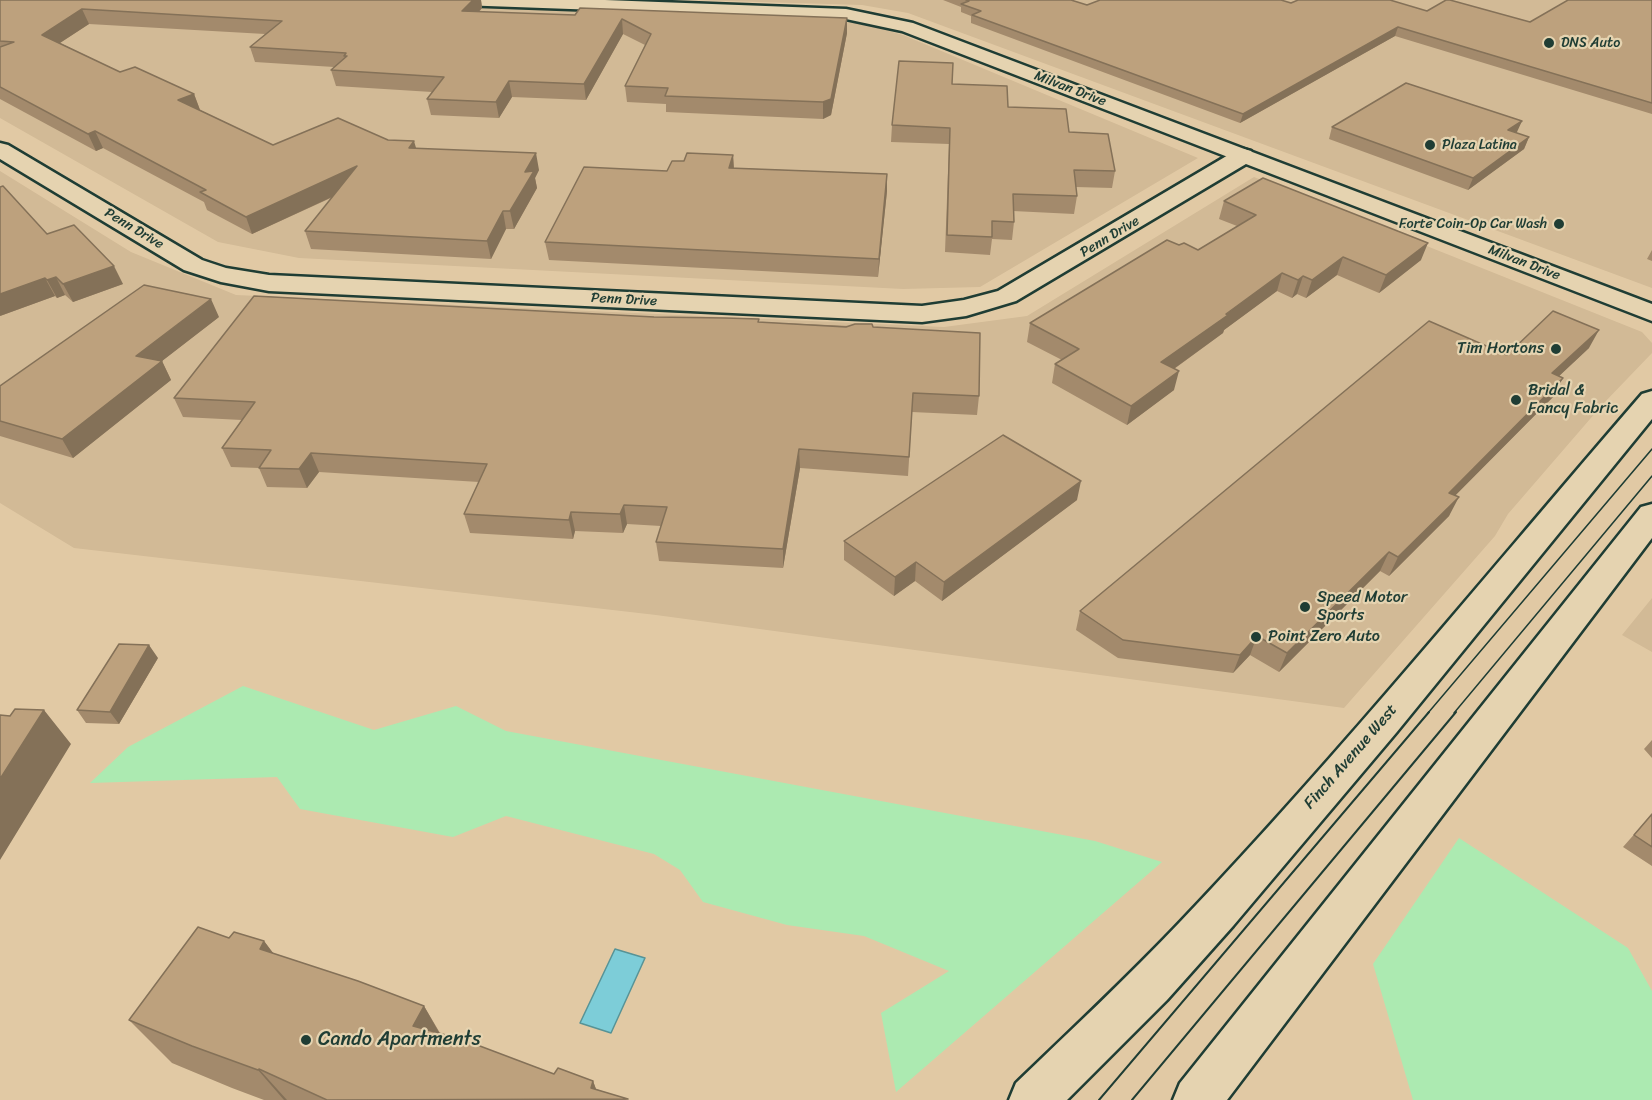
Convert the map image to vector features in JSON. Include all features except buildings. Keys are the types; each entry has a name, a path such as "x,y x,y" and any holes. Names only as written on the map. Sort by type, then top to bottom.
{"street":[{"name":"Milvan Drive","path":"460,0 846,14 908,27 1652,313"},
{"name":"Penn Drive","path":"0,150 193,265 208,273 226,277 269,283 922,314 966,308 1007,296 1243,156"},
{"name":"Finch Avenue West","path":"1033,1100 1161,974 1217,913 1385,718 1652,400"},
{"path":"1197,1100 1652,515"}],"shaded area":[{"path":"0,0 367,0 861,23 903,35 1198,158 980,287 903,289 299,258 218,242 0,118"},
{"path":"692,0 1652,0 1652,288 908,13 862,5"},
{"path":"0,171 131,252 236,295 944,327 1027,316 1254,177 1642,332 1652,343 1652,353 1603,404 1508,514 1495,536 1344,708 656,615 74,548 0,503"},
{"path":"1652,598 1652,652 1622,635"}],"green space":[{"path":"243,686 374,730 456,706 506,731 1095,841 1162,862 896,1092 881,1013 949,971 864,936 787,925 703,902 680,870 654,854 506,816 453,837 300,809 277,777 90,783 128,747"},
{"path":"1459,838 1628,948 1652,991 1652,1100 1413,1100 1373,964"}],"water":[{"path":"615,949 645,958 611,1033 580,1023"}],"tram line":[{"path":"1428,713 1652,449"},
{"path":"1454,713 1652,476"},
{"path":"1099,1100 1429,712"},
{"path":"1132,1100 1456,712"}],"place":[{"name":"DNS Auto","path":"1549,43"},
{"name":"Plaza Latina","path":"1430,145"},
{"name":"Forte Coin-Op Car Wash","path":"1559,224"},
{"name":"Tim Hortons","path":"1556,349"},
{"name":"Bridal & Fancy Fabric","path":"1516,400"},
{"name":"Speed Motor Sports","path":"1305,607"},
{"name":"Point Zero Auto","path":"1256,637"},
{"name":"Cando Apartments","path":"306,1040"}]}
